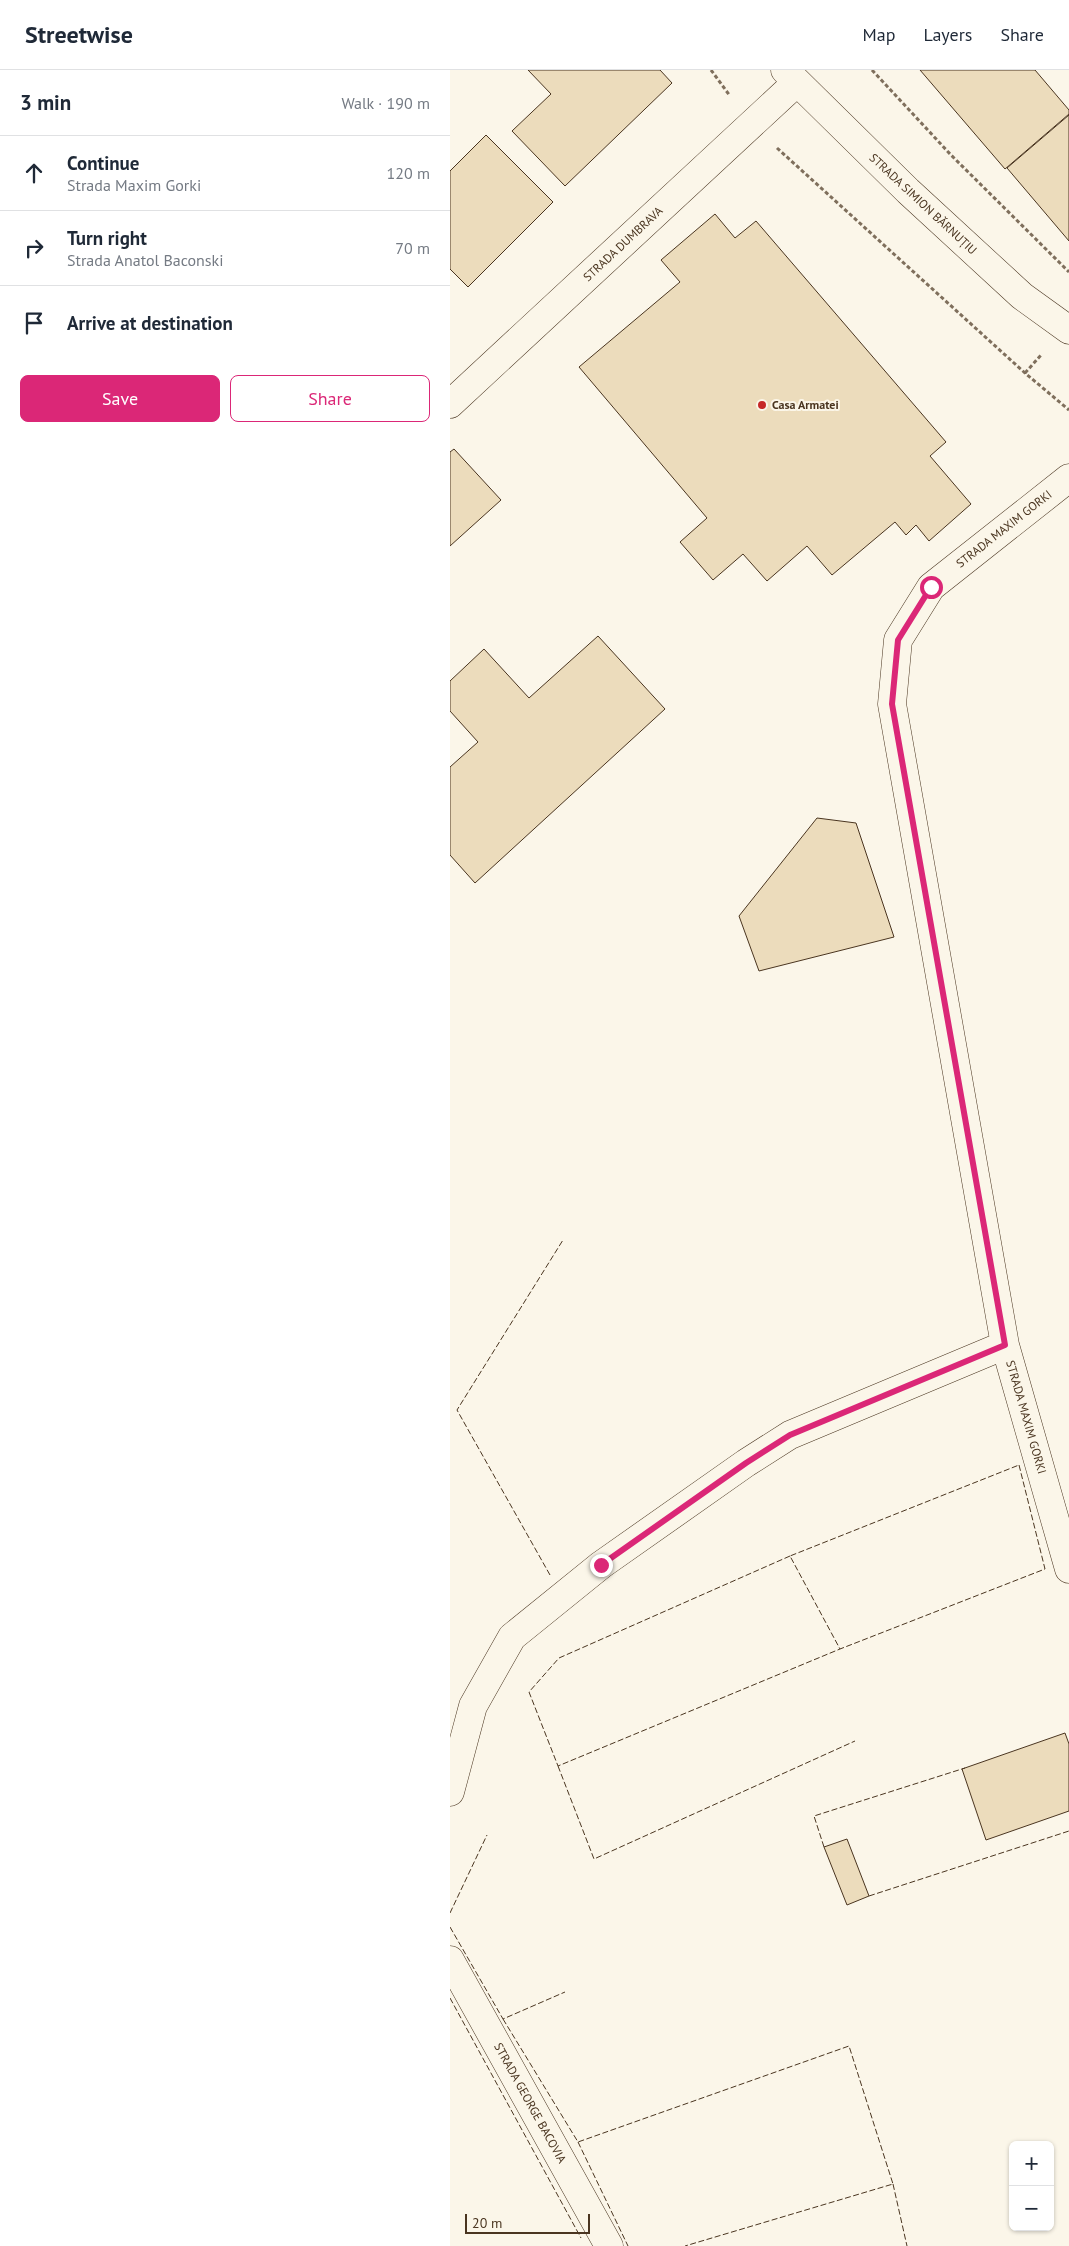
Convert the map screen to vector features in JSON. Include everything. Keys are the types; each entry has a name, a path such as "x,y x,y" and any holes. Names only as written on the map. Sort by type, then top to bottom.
{"street":[{"name":"STRADA DUMBRAVA","path":"450,404 752,125 790,77"},
{"name":"STRADA SIMION BĂRNUȚIU","path":"790,77 908,191 1022,296 1069,330"},
{"name":"STRADA MAXIM GORKI","path":"1069,478 931,587 898,640 892,704 1005,1345 1069,1569"},
{"path":"450,1792 474,1706 512,1637 601,1565 746,1463 790,1435 1005,1345"},
{"name":"STRADA GEORGE BACOVIA","path":"450,1960 609,2246"}],"path":[{"path":"872,70 951,155 1069,272"},
{"path":"752,125 1025,373 1069,410"}],"building":[{"path":"528,70 660,70 672,83 565,186 512,131 551,94"},
{"path":"920,70 1035,70 1069,110 1069,114 1005,169"},
{"path":"1069,115 1069,241 1007,168"},
{"path":"486,135 553,202 468,287 450,269 450,171"},
{"name":"Casa Armatei","path":"715,214 735,238 756,221 946,442 930,456 971,504 929,541 916,525 906,535 895,522 832,575 807,546 767,581 743,554 713,580 680,542 707,518 579,367 680,282 661,260"},
{"path":"454,449 501,500 450,546 450,452"},
{"path":"598,636 665,709 475,883 450,855 450,767 478,742 450,711 450,681 484,649 529,698"},
{"path":"817,818 856,823 894,937 759,971 739,916"},
{"path":"1065,1733 1069,1744 1069,1811 986,1840 962,1769"},
{"path":"847,1839 869,1896 847,1905 824,1847"}],"fence":[{"path":"550,1575 457,1410 563,1240"},
{"path":"1019,1465 1045,1569 840,1649 790,1556 1019,1465"},
{"path":"790,1556 559,1658 529,1692 558,1766 840,1649"},
{"path":"558,1766 594,1859 855,1741"},
{"path":"824,1847 814,1816 965,1768"},
{"path":"869,1896 1069,1831"},
{"path":"450,1913 487,1835"},
{"path":"450,1927 503,2019 565,1992"},
{"path":"450,1998 581,2238"},
{"path":"503,2019 578,2142 849,2046 893,2184 685,2246"},
{"path":"578,2142 628,2246"},
{"path":"893,2184 907,2246"}],"place":[{"name":"Casa Armatei","path":"762,405"}],"route":[{"path":"601,1565 746,1463 790,1435 1005,1345 892,704 898,640 931,587"}]}
